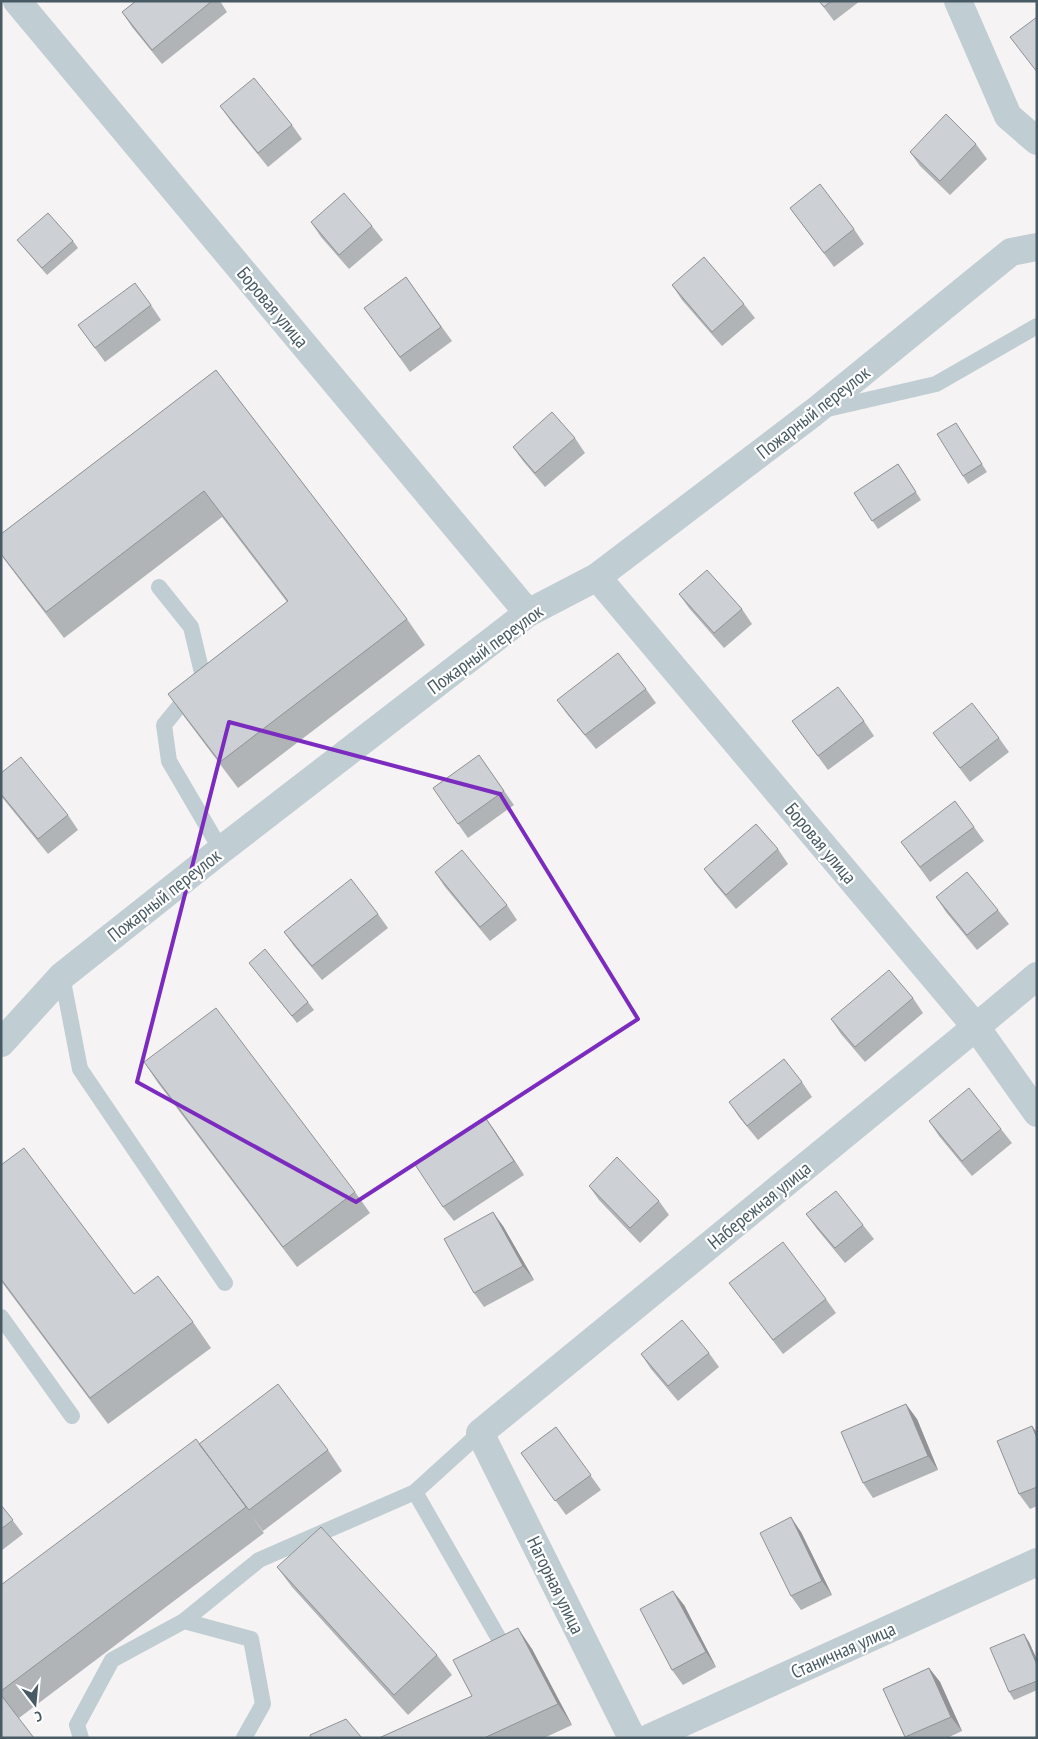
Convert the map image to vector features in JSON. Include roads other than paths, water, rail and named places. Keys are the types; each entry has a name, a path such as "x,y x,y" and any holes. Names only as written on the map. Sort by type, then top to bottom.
{"street":[{"name":"Боровая улица","path":"17,1 528,613"},
{"path":"958,1 1008,116 1037,141"},
{"name":"Пожарный переулок","path":"1,1043 62,976 221,850 528,613 597,577 813,413 1011,252 1037,247"},
{"name":"Боровая улица","path":"597,577 976,1027 1037,1113"},
{"name":"Набережная улица","path":"480,1433 1037,976"},
{"name":"Нагорная улица","path":"480,1433 632,1738"},
{"name":"Станичная улица","path":"649,1738 1037,1562"}],"lane":[{"path":"813,413 936,384 1037,326"},
{"path":"159,587 191,627 203,677 164,725 169,762 221,850"},
{"path":"62,976 80,1069 225,1283"},
{"path":"1,1317 72,1416"},
{"path":"81,1738 77,1725 112,1660 184,1621 259,1560 415,1492 480,1433"},
{"path":"415,1492 502,1644"},
{"path":"184,1621 251,1639 262,1704 244,1738"}]}
